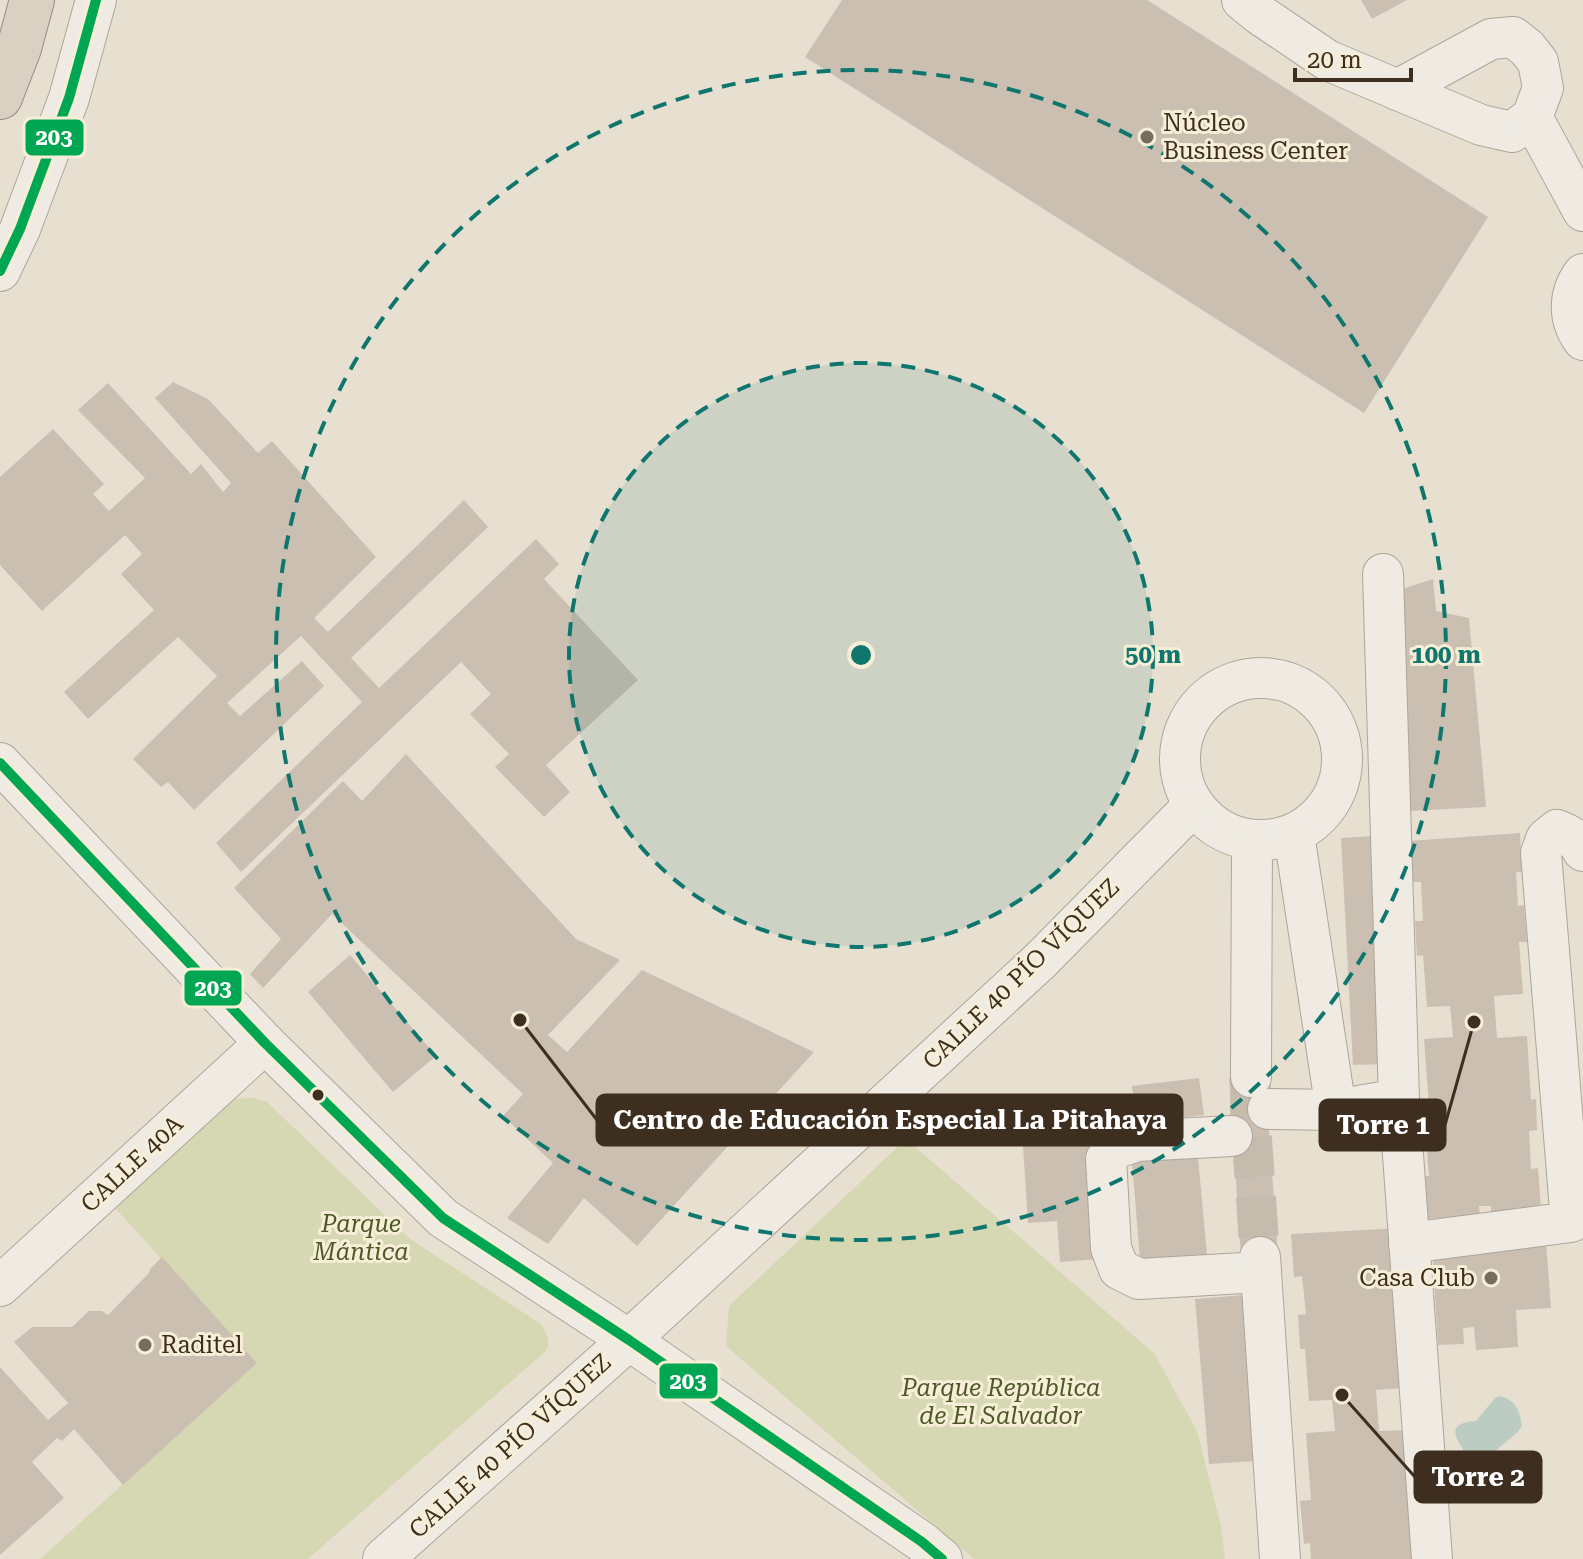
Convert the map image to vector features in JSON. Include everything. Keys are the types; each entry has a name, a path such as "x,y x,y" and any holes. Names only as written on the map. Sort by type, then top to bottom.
{"highway":[{"path":"0,97 19,48 32,0"}],"street":[{"path":"0,271 20,229 69,98 96,0"},
{"path":"1242,0 1327,60 1397,90 1481,125 1512,132 1532,117 1543,88 1538,62 1513,37 1491,39 1397,90"},
{"path":"1532,117 1583,211"},
{"path":"1583,274 1573,295 1572,313 1576,330 1583,340"},
{"path":"1383,574 1399,1099 1432,1559"},
{"path":"1270,677 1296,685 1319,700 1334,721 1342,747 1342,774 1333,799 1317,819 1294,834 1274,840 1252,840 1229,834 1210,822 1194,805 1183,781 1179,754 1185,728 1198,705 1219,688 1244,679 1270,677"},
{"path":"0,763 265,1043 443,1218 629,1340 924,1553"},
{"name":"CALLE 40 PÍO VÍQUEZ","path":"383,1559 629,1340 1040,961 1194,805"},
{"path":"1409,1243 1571,1222 1541,853 1546,839 1557,830 1569,835 1583,851"},
{"path":"1294,834 1336,1110"},
{"path":"1252,840 1259,1093 1336,1110 1399,1099"},
{"name":"CALLE 40A","path":"0,1286 265,1043"},
{"path":"1232,1136 1137,1141 1114,1149 1106,1159 1111,1248 1119,1269 1139,1279 1261,1264 1280,1559"}],"green space":[{"name":"Parque Mántica","path":"232,1099 266,1101 410,1239 541,1324 548,1337 548,1347 308,1559 40,1559 257,1363 113,1206"},
{"name":"Parque República de El Salvador","path":"906,1139 1154,1353 1197,1431 1221,1526 1225,1559 974,1559 726,1346 729,1306"}],"shaded area":[{"path":"1500,1396 1516,1407 1522,1426 1493,1454 1491,1488 1483,1499 1474,1503 1462,1494 1459,1487 1459,1478 1467,1461 1455,1432 1464,1423 1476,1421"}],"building":[{"name":"Núcleo Business Center","path":"842,0 1147,0 1488,217 1364,413 805,57"},
{"path":"1361,0 1407,0 1372,19"},
{"path":"173,382 208,399 258,453 272,441 376,557 314,618 328,632 464,500 488,527 351,658 379,688 536,539 559,564 544,579 638,680 546,765 570,792 544,817 495,767 509,754 470,714 491,694 461,662 241,872 216,843 362,702 301,636 227,703 240,716 302,661 324,686 194,810 168,782 161,787 133,759 217,676 178,637 88,719 64,692 154,610 121,574 142,554 125,535 42,611 0,565 0,477 53,429 104,484 93,494 109,511 145,478 78,410 108,383 191,474 201,464 223,492 231,483 155,398"},
{"path":"1433,579 1436,611 1469,618 1486,807 1410,811 1399,590"},
{"path":"406,754 576,939 620,960 548,1035 567,1052 642,970 814,1052 637,1246 584,1198 548,1244 507,1218 553,1163 503,1116 523,1094 332,914 263,988 250,974 281,939 234,888 343,781 362,801"},
{"path":"1520,833 1522,872 1516,872 1518,906 1524,905 1527,942 1519,942 1523,994 1494,996 1497,1038 1527,1036 1531,1100 1536,1099 1537,1130 1529,1131 1531,1169 1538,1168 1541,1208 1491,1212 1491,1206 1479,1206 1480,1216 1426,1219 1423,1176 1429,1176 1427,1150 1421,1150 1418,1107 1429,1106 1424,1039 1453,1037 1450,1006 1427,1007 1423,955 1417,956 1415,921 1423,921 1421,882 1412,882 1409,841"},
{"path":"1374,836 1386,1064 1353,1065 1341,838"},
{"path":"350,955 436,1056 393,1092 308,992"},
{"path":"1265,1075 1278,1255 1241,1257 1229,1078"},
{"path":"1199,1078 1204,1115 1137,1123 1132,1086"},
{"path":"1089,1094 1100,1259 1060,1262 1057,1221 1028,1223 1022,1131 1053,1129 1051,1096"},
{"path":"1198,1157 1207,1255 1140,1260 1132,1162"},
{"path":"1402,1228 1405,1388 1376,1390 1379,1431 1409,1430 1413,1559 1311,1559 1310,1543 1304,1544 1300,1501 1311,1500 1306,1433 1335,1431 1332,1400 1309,1401 1305,1349 1300,1349 1298,1315 1306,1314 1302,1276 1294,1277 1291,1234"},
{"name":"Casa Club","path":"1546,1242 1551,1308 1516,1310 1518,1347 1476,1350 1474,1327 1463,1328 1464,1344 1438,1345 1432,1248"},
{"name":"Raditel","path":"162,1257 257,1363 123,1485 74,1429 62,1441 57,1438 32,1462 64,1498 0,1555 0,1367 48,1420 68,1403 14,1342 32,1327 72,1327 89,1311 102,1311 108,1315"},
{"path":"1256,1294 1270,1460 1209,1464 1195,1299"}],"tunnel":[{"path":"1251,1077 1250,1110 1260,1257"}],"transit line":[{"name":"203","path":"0,271 20,229 69,98 96,0"},
{"name":"203","path":"0,763 265,1043 443,1218 629,1340 922,1542 942,1559"}],"place":[{"name":"Núcleo Business Center","path":"1147,137"},
{"name":"Centro de Educación Especial La Pitahaya","path":"520,1020"},
{"name":"Torre 1","path":"1474,1022"},
{"name":"Casa Club","path":"1491,1278"},
{"name":"Raditel","path":"145,1345"},
{"name":"Torre 2","path":"1342,1395"}]}
